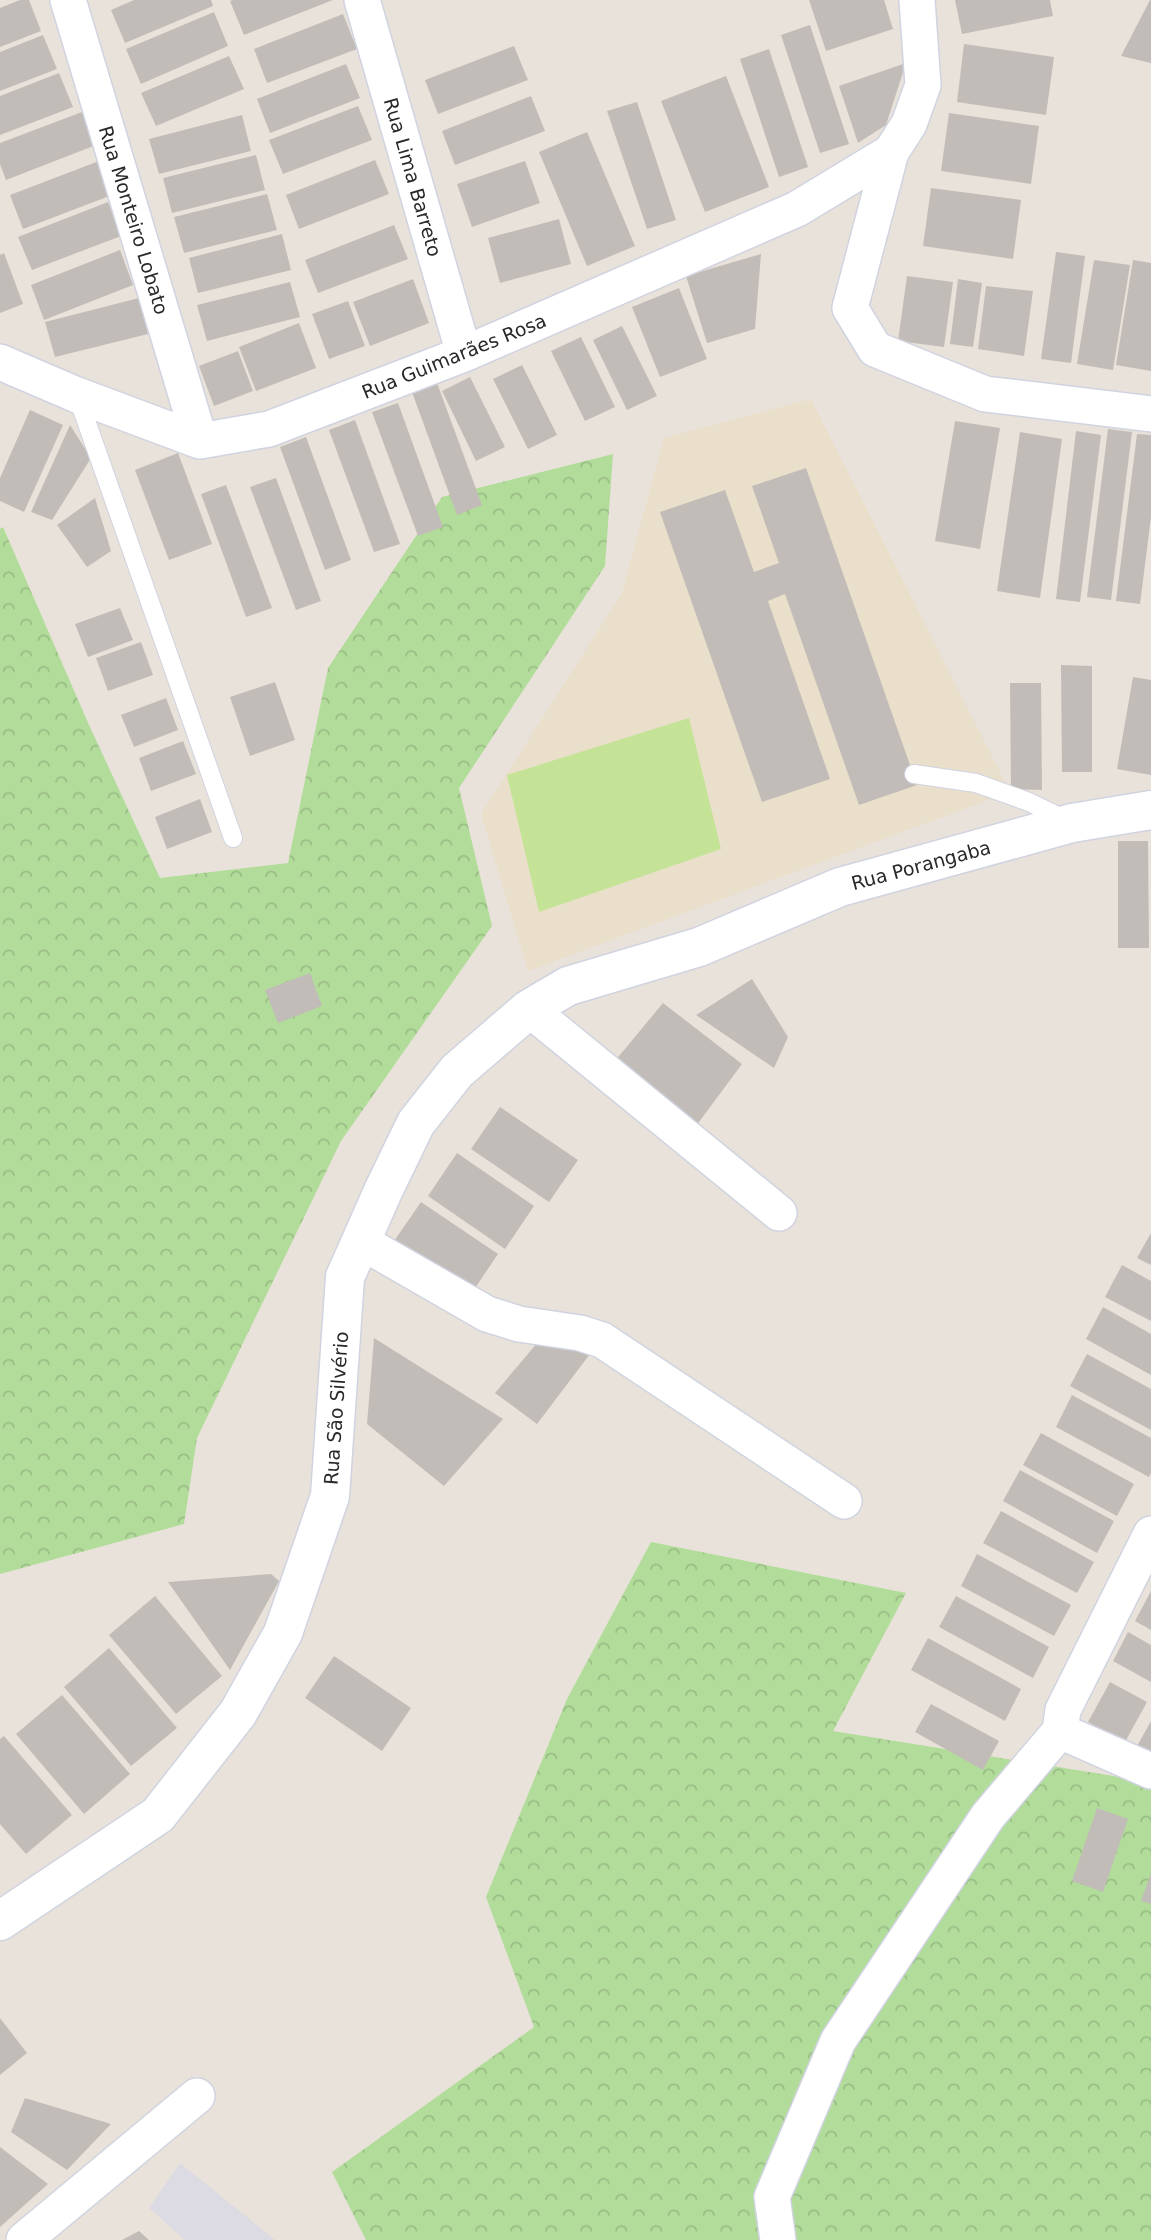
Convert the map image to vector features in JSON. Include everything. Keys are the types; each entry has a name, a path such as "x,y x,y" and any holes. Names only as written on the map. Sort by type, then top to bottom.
{"street":[{"name":"Rua Monteiro Lobato","path":"68,0 201,441"},
{"name":"Rua Lima Barreto","path":"362,0 464,354"},
{"path":"917,0 923,85 909,124 891,152 850,308 875,349 985,394 1151,414"},
{"name":"Rua Guimarães Rosa","path":"0,362 77,396 201,441 269,429 464,354 797,209 891,152"},
{"name":"Rua Porangaba","path":"699,947 840,887 1072,823 1151,810"},
{"name":"Rua São Silvério","path":"0,1921 158,1815 238,1713 283,1633 330,1496 345,1277 416,1123 457,1071 529,1009 568,986 699,947"},
{"path":"529,1009 779,1213"},
{"path":"360,1241 487,1314 519,1324 580,1333 602,1340 844,1501"},
{"path":"778,2240 772,2197 838,2041 988,1816 1060,1731 1063,1710 1151,1534"},
{"path":"1060,1731 1151,1771"},
{"path":"24,2240 197,2096"}],"lane":[{"path":"77,396 233,838"},
{"path":"914,774 976,783 1030,802 1072,823"}],"shaded area":[{"path":"811,399 1010,792 528,971 481,814 622,593 664,438"},
{"path":"180,2163 275,2240 185,2240 149,2208"}],"green space":[{"path":"613,454 605,566 459,788 492,926 341,1141 197,1438 184,1524 0,1574 0,529 3,527 89,725 160,878 288,863 328,668 442,497"},
{"path":"689,718 721,849 539,912 507,775"},
{"path":"651,1542 906,1593 833,1731 1151,1782 1151,2240 366,2240 332,2172 534,2027 486,1897 567,1699"}],"building":[{"path":"20,0 29,0 41,31 0,47 0,8"},
{"path":"134,0 211,0 213,6 125,43 111,10"},
{"path":"333,0 244,35 230,1"},
{"path":"809,0 884,0 893,29 826,51"},
{"path":"955,0 1050,0 1053,16 962,34"},
{"path":"1150,0 1151,63 1121,56"},
{"path":"214,12 228,46 141,84 126,49"},
{"path":"343,14 357,49 267,83 254,49"},
{"path":"810,25 849,144 820,153 781,35"},
{"path":"43,35 57,69 0,91 0,52"},
{"path":"964,44 1054,57 1046,115 957,102"},
{"path":"514,46 528,80 438,114 425,80"},
{"path":"769,49 808,167 779,177 740,59"},
{"path":"229,56 244,89 156,126 141,93"},
{"path":"906,63 886,125 858,143 839,86"},
{"path":"346,64 360,98 270,133 257,99"},
{"path":"59,73 73,107 0,135 0,96"},
{"path":"726,76 769,187 705,212 661,101"},
{"path":"531,96 545,131 455,165 442,131"},
{"path":"637,102 676,220 647,229 607,111"},
{"path":"358,106 372,140 283,174 269,140"},
{"path":"82,112 96,145 6,180 0,164 0,143"},
{"path":"949,113 1039,126 1031,184 941,171"},
{"path":"242,115 251,151 159,174 149,139"},
{"path":"587,132 635,246 587,266 539,152"},
{"path":"256,155 265,190 172,213 163,178"},
{"path":"375,160 389,194 299,229 286,195"},
{"path":"99,161 112,195 23,229 10,195"},
{"path":"525,161 540,203 472,227 457,184"},
{"path":"931,188 1021,200 1013,259 923,246"},
{"path":"267,194 277,230 184,253 174,217"},
{"path":"108,202 121,236 32,270 18,237"},
{"path":"559,219 571,264 500,283 488,238"},
{"path":"394,225 408,259 318,293 305,260"},
{"path":"282,234 291,270 198,293 189,258"},
{"path":"120,250 133,285 44,320 31,285"},
{"path":"1056,252 1085,256 1071,363 1041,359"},
{"path":"4,253 23,304 0,313 0,255"},
{"path":"761,254 755,329 707,343 686,276"},
{"path":"1094,260 1130,265 1113,370 1077,364"},
{"path":"1133,260 1151,263 1151,371 1116,365"},
{"path":"907,276 953,282 944,347 898,341"},
{"path":"413,279 429,323 370,346 353,302"},
{"path":"958,279 982,283 973,347 950,344"},
{"path":"290,282 300,317 207,341 197,305"},
{"path":"986,286 1033,291 1024,356 978,349"},
{"path":"679,288 707,359 660,377 632,307"},
{"path":"139,298 148,334 55,357 45,322"},
{"path":"348,301 365,346 329,359 312,314"},
{"path":"299,323 316,368 256,391 239,347"},
{"path":"622,326 657,396 627,410 593,340"},
{"path":"581,337 615,407 585,421 551,351"},
{"path":"238,351 253,391 214,406 199,366"},
{"path":"522,365 557,435 528,449 493,379"},
{"path":"470,377 505,447 476,461 442,391"},
{"path":"437,383 482,505 457,515 412,392"},
{"path":"398,403 443,527 418,536 372,412"},
{"path":"30,410 63,425 24,512 0,501 0,478"},
{"path":"355,420 400,544 374,552 329,430"},
{"path":"955,421 1000,428 980,549 935,541"},
{"path":"70,425 91,458 52,520 31,512"},
{"path":"1108,429 1132,432 1111,600 1087,597"},
{"path":"1076,431 1101,435 1080,602 1056,599"},
{"path":"1020,432 1062,439 1040,598 997,591"},
{"path":"1137,434 1151,435 1151,517 1140,604 1116,601"},
{"path":"306,437 351,560 325,570 280,447"},
{"path":"178,453 212,544 169,560 135,470"},
{"path":"806,468 917,785 859,805 785,594 768,601 830,779 762,802 660,512 725,490 754,572 779,563 752,486"},
{"path":"276,478 321,601 296,610 250,487"},
{"path":"226,485 272,608 246,617 201,494"},
{"path":"95,498 111,551 87,567 57,525"},
{"path":"120,608 133,640 88,657 75,624"},
{"path":"141,642 153,675 108,691 96,658"},
{"path":"1061,665 1092,666 1092,772 1062,772"},
{"path":"1133,677 1151,680 1151,775 1117,769"},
{"path":"275,682 295,740 250,756 230,697"},
{"path":"1010,683 1041,683 1042,790 1011,789"},
{"path":"166,698 178,730 134,747 121,715"},
{"path":"183,741 196,774 151,791 139,758"},
{"path":"200,799 212,832 167,849 155,817"},
{"path":"1118,841 1148,841 1149,948 1118,948"},
{"path":"310,973 322,1006 278,1023 265,990"},
{"path":"752,979 788,1037 774,1068 696,1015"},
{"path":"663,1003 742,1064 693,1130 610,1067"},
{"path":"500,1107 578,1160 549,1202 471,1149"},
{"path":"457,1153 534,1206 505,1249 428,1196"},
{"path":"421,1202 498,1254 469,1297 392,1244"},
{"path":"1151,1233 1151,1265 1137,1258"},
{"path":"1122,1265 1151,1281 1151,1321 1105,1297"},
{"path":"1103,1307 1151,1334 1151,1375 1086,1339"},
{"path":"374,1338 503,1419 444,1486 367,1424"},
{"path":"538,1342 593,1350 537,1424 495,1393"},
{"path":"1087,1354 1151,1389 1151,1430 1070,1386"},
{"path":"1072,1395 1151,1438 1149,1477 1056,1427"},
{"path":"1041,1433 1134,1484 1117,1516 1023,1465"},
{"path":"1020,1470 1114,1521 1097,1553 1003,1501"},
{"path":"1001,1511 1094,1562 1077,1593 983,1543"},
{"path":"977,1554 1071,1605 1054,1636 961,1586"},
{"path":"271,1574 279,1581 230,1670 168,1582"},
{"path":"1151,1591 1151,1630 1135,1621"},
{"path":"155,1596 222,1676 176,1714 109,1635"},
{"path":"956,1596 1049,1647 1033,1678 939,1627"},
{"path":"1128,1632 1151,1645 1151,1682 1113,1661"},
{"path":"928,1638 1021,1689 1005,1721 911,1670"},
{"path":"109,1648 177,1728 131,1766 64,1687"},
{"path":"334,1656 411,1708 382,1751 305,1698"},
{"path":"1110,1682 1147,1702 1125,1742 1088,1722"},
{"path":"62,1695 130,1774 84,1814 16,1734"},
{"path":"931,1704 999,1741 983,1770 915,1732"},
{"path":"1151,1721 1151,1756 1136,1748"},
{"path":"4,1736 72,1815 26,1854 0,1824 0,1739"},
{"path":"1097,1808 1128,1819 1103,1892 1072,1881"},
{"path":"1151,1873 1151,1904 1141,1901"},
{"path":"0,2018 27,2053 0,2075"},
{"path":"25,2098 111,2124 67,2170 11,2132"},
{"path":"0,2147 48,2184 0,2227"},
{"path":"139,2231 149,2240 122,2240"}]}
